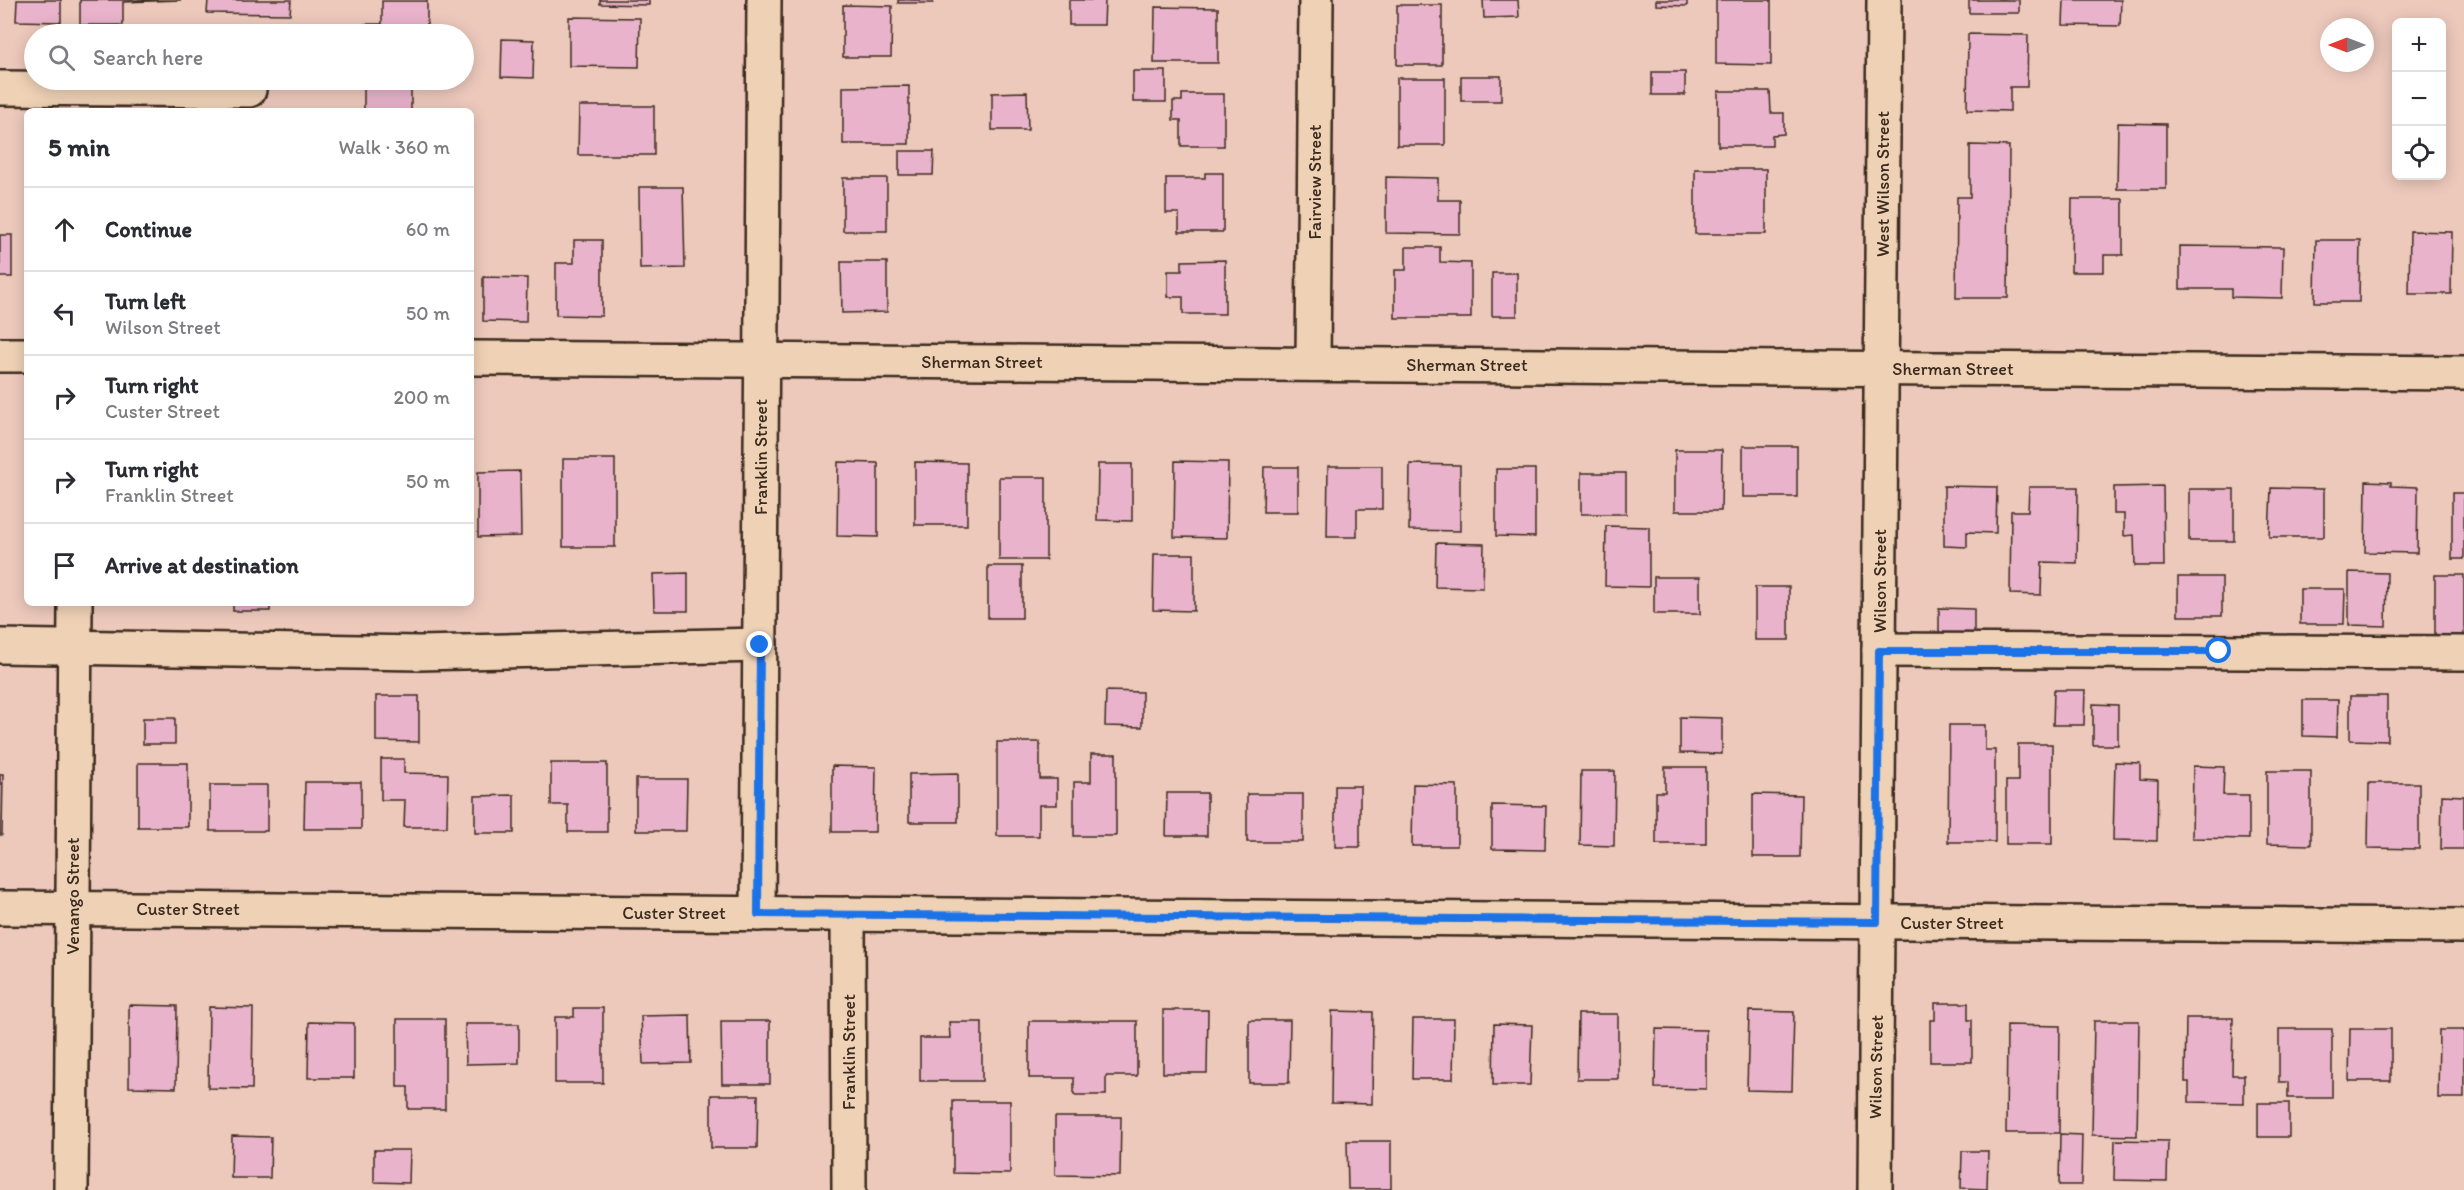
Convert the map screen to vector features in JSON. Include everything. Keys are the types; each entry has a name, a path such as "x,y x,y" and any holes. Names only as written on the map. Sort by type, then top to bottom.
{"street":[{"name":"Franklin Street","path":"758,914 764,0"},
{"name":"Fairview Street","path":"1313,364 1316,0"},
{"name":"West Wilson Street","path":"1881,368 1884,0"},
{"path":"0,88 24,88"},
{"path":"0,355 24,355"},
{"name":"Sherman Street","path":"474,358 2464,373"},
{"name":"Wilson Street","path":"1875,1190 1881,368"},
{"name":"Venango Street","path":"71,1190 75,606"},
{"path":"0,646 419,653 760,645"},
{"path":"1879,651 2464,653"},
{"name":"Custer Street","path":"0,908 2464,926"},
{"name":"Franklin Street","path":"848,914 849,1190"}],"building":[{"path":"17,0 61,0 61,22 16,21"},
{"path":"80,0 181,0 123,2 123,24 80,24"},
{"path":"208,0 291,0 290,14 207,13"},
{"path":"600,0 649,0 649,5 600,4"},
{"path":"898,0 933,0 933,3 898,3"},
{"path":"1069,0 1105,0 1104,25 1069,25"},
{"path":"1483,0 1518,0 1519,17 1484,18"},
{"path":"1656,0 1687,0 1687,6 1656,5"},
{"path":"1716,0 1771,0 1771,65 1716,64"},
{"path":"1969,0 2019,0 2019,13 1969,13"},
{"path":"2064,0 2121,0 2120,26 2063,25"},
{"path":"382,1 427,1 427,24 382,24"},
{"path":"843,5 892,6 891,57 843,57"},
{"path":"1397,5 1442,5 1442,65 1397,65"},
{"path":"1155,7 1218,8 1218,63 1154,63"},
{"path":"569,17 640,18 639,67 569,66"},
{"path":"1968,34 2028,35 2027,87 2010,87 2010,111 1967,110"},
{"path":"502,39 534,40 533,78 501,77"},
{"path":"1133,71 1166,71 1166,102 1133,102"},
{"path":"1652,72 1685,72 1685,95 1652,95"},
{"path":"1461,76 1501,76 1501,101 1461,101"},
{"path":"1397,78 1445,78 1445,145 1397,145"},
{"path":"909,86 909,144 843,144 843,87"},
{"path":"364,90 411,90 411,108 364,108"},
{"path":"1718,91 1770,91 1771,113 1784,113 1784,134 1772,135 1772,146 1718,146"},
{"path":"1027,92 1028,130 992,130 992,93"},
{"path":"1182,94 1224,94 1224,146 1181,146 1181,120 1173,120 1173,101 1182,101"},
{"path":"579,106 654,106 654,155 578,155"},
{"path":"2118,123 2166,124 2166,189 2117,189"},
{"path":"1970,145 2009,146 2008,298 1956,298 1957,197 1970,197"},
{"path":"899,151 934,151 933,175 899,175"},
{"path":"1695,169 1766,169 1766,234 1695,234"},
{"path":"1205,173 1223,173 1223,232 1179,232 1179,213 1166,213 1166,178 1205,178"},
{"path":"1386,177 1438,178 1438,200 1460,200 1460,234 1386,233"},
{"path":"843,178 887,178 887,231 843,231"},
{"path":"639,187 683,187 685,268 640,269"},
{"path":"2072,199 2123,199 2123,255 2104,255 2104,272 2071,272"},
{"path":"2410,231 2452,232 2451,294 2409,294"},
{"path":"0,235 12,235 12,277 0,277"},
{"path":"574,240 602,240 602,316 556,315 556,263 574,263"},
{"path":"2316,240 2360,240 2359,302 2315,302"},
{"path":"2180,246 2283,247 2282,298 2231,297 2231,289 2180,289"},
{"path":"1406,247 1440,247 1440,262 1471,263 1471,318 1395,318 1395,270 1406,270"},
{"path":"1225,260 1225,314 1183,314 1183,297 1168,297 1168,271 1182,271 1182,261"},
{"path":"841,262 887,262 887,312 842,313"},
{"path":"1492,273 1517,273 1517,316 1492,316"},
{"path":"483,277 527,278 526,322 483,321"},
{"path":"1743,446 1797,446 1797,497 1743,497"},
{"path":"1675,450 1722,450 1721,511 1675,511"},
{"path":"563,459 615,459 615,547 563,547"},
{"path":"1175,461 1228,462 1227,538 1174,537"},
{"path":"838,462 878,463 878,537 837,536"},
{"path":"915,462 967,463 967,525 915,525"},
{"path":"1098,464 1132,464 1132,521 1097,520"},
{"path":"1410,464 1460,465 1460,531 1409,530"},
{"path":"1328,466 1382,466 1382,509 1357,509 1357,537 1327,537"},
{"path":"1264,467 1298,467 1298,512 1263,512"},
{"path":"1496,469 1535,469 1535,537 1496,536"},
{"path":"520,471 521,536 478,537 478,472"},
{"path":"1581,473 1626,473 1626,514 1581,514"},
{"path":"999,477 1046,477 1046,560 999,560"},
{"path":"2366,481 2391,482 2391,486 2418,487 2417,553 2365,552"},
{"path":"1944,486 1997,487 1996,533 1967,532 1967,547 1944,546"},
{"path":"2163,486 2164,566 2135,566 2134,535 2124,536 2124,514 2114,514 2114,487"},
{"path":"2029,487 2078,487 2077,563 2042,562 2041,595 2010,594 2011,511 2028,511"},
{"path":"2271,488 2324,489 2324,537 2269,537"},
{"path":"2189,489 2234,489 2234,541 2189,541"},
{"path":"2452,493 2464,493 2464,559 2452,559"},
{"path":"1606,526 1649,527 1649,587 1605,586"},
{"path":"1436,543 1484,544 1483,588 1435,587"},
{"path":"1154,554 1194,554 1194,611 1153,610"},
{"path":"988,566 1022,566 1022,618 988,618"},
{"path":"2349,572 2387,573 2386,626 2349,625"},
{"path":"688,573 688,611 654,611 653,574"},
{"path":"2435,575 2464,575 2464,639 2435,639"},
{"path":"1654,577 1700,577 1700,614 1654,614"},
{"path":"2178,577 2222,577 2222,616 2178,616"},
{"path":"1755,587 1789,587 1789,640 1755,640"},
{"path":"2300,589 2345,589 2344,624 2300,624"},
{"path":"233,606 270,606 270,611 233,611"},
{"path":"1939,608 1974,609 1974,644 1939,644"},
{"path":"2054,690 2085,690 2084,725 2053,725"},
{"path":"1106,691 1142,692 1142,727 1105,726"},
{"path":"376,696 419,696 419,742 376,741"},
{"path":"2350,696 2387,696 2387,741 2350,740"},
{"path":"2303,700 2338,700 2337,737 2303,736"},
{"path":"2093,704 2118,705 2118,745 2093,745"},
{"path":"1680,717 1722,718 1722,754 1680,753"},
{"path":"143,718 175,718 175,744 143,744"},
{"path":"1949,725 1985,725 1985,750 1995,750 1995,842 1948,842"},
{"path":"997,742 1040,742 1040,779 1057,779 1057,805 1039,805 1039,836 997,836"},
{"path":"2018,744 2052,744 2052,844 2006,844 2006,781 2018,781"},
{"path":"1091,754 1116,754 1116,836 1074,836 1074,782 1091,782"},
{"path":"381,759 404,759 404,773 448,774 447,827 404,827 405,800 381,800"},
{"path":"2115,762 2140,763 2140,779 2158,780 2157,841 2113,840"},
{"path":"138,763 188,763 188,827 138,827"},
{"path":"551,763 607,763 607,832 568,832 568,805 551,805"},
{"path":"832,766 876,767 875,832 832,832"},
{"path":"2193,766 2224,767 2223,795 2249,795 2249,839 2192,838"},
{"path":"1665,767 1706,767 1706,844 1656,844 1656,792 1665,792"},
{"path":"1581,771 1615,771 1614,846 1580,845"},
{"path":"2267,771 2311,771 2311,845 2267,844"},
{"path":"958,773 958,822 909,822 909,774"},
{"path":"0,774 3,774 2,835 0,835"},
{"path":"636,779 687,779 686,831 636,831"},
{"path":"305,782 361,782 361,829 304,829"},
{"path":"2369,783 2419,783 2419,849 2368,848"},
{"path":"1413,784 1457,785 1457,846 1412,846"},
{"path":"210,785 267,785 267,831 210,831"},
{"path":"1335,786 1360,786 1360,847 1335,847"},
{"path":"1167,793 1207,793 1207,836 1166,836"},
{"path":"1247,794 1303,794 1303,842 1247,842"},
{"path":"1753,794 1801,795 1800,857 1753,857"},
{"path":"514,795 514,833 475,833 475,796"},
{"path":"2442,795 2464,796 2464,849 2441,849"},
{"path":"1492,805 1546,806 1545,850 1492,849"},
{"path":"1935,1003 1968,1003 1968,1020 1972,1020 1972,1062 1930,1062 1930,1020 1935,1020"},
{"path":"129,1005 177,1006 176,1088 129,1087"},
{"path":"209,1007 253,1008 252,1089 208,1088"},
{"path":"574,1008 603,1008 603,1083 555,1083 555,1017 574,1017"},
{"path":"1163,1010 1208,1010 1207,1073 1163,1073"},
{"path":"1332,1011 1373,1012 1372,1104 1331,1103"},
{"path":"1749,1011 1794,1012 1792,1091 1747,1090"},
{"path":"1578,1014 1618,1014 1618,1079 1577,1079"},
{"path":"690,1015 691,1063 643,1064 641,1016"},
{"path":"2186,1018 2233,1018 2232,1075 2244,1075 2244,1103 2189,1102 2189,1082 2185,1082"},
{"path":"397,1019 445,1019 445,1109 408,1109 408,1087 397,1087"},
{"path":"1413,1019 1454,1019 1453,1079 1412,1079"},
{"path":"1249,1020 1290,1020 1289,1083 1249,1083"},
{"path":"721,1021 770,1021 770,1084 722,1084"},
{"path":"1029,1021 1137,1021 1137,1076 1106,1076 1106,1095 1074,1095 1074,1078 1029,1078"},
{"path":"2094,1021 2139,1021 2137,1136 2092,1135"},
{"path":"309,1022 354,1023 354,1078 308,1078"},
{"path":"949,1022 982,1022 982,1081 920,1081 920,1038 950,1038"},
{"path":"465,1024 519,1024 519,1063 466,1064"},
{"path":"1494,1024 1532,1025 1530,1085 1493,1085"},
{"path":"2007,1025 2060,1026 2059,1133 2006,1133"},
{"path":"1656,1029 1706,1030 1706,1089 1655,1088"},
{"path":"2279,1029 2332,1029 2332,1098 2288,1098 2288,1082 2279,1082"},
{"path":"2350,1029 2391,1029 2391,1081 2349,1081"},
{"path":"2439,1030 2464,1030 2464,1098 2438,1098"},
{"path":"711,1095 758,1095 757,1148 711,1148"},
{"path":"953,1101 1010,1101 1010,1174 953,1173"},
{"path":"2258,1103 2289,1103 2289,1137 2258,1137"},
{"path":"1055,1117 1121,1117 1120,1176 1055,1175"},
{"path":"2060,1134 2082,1135 2081,1185 2059,1185"},
{"path":"232,1136 271,1137 270,1178 231,1178"},
{"path":"2115,1140 2168,1141 2167,1181 2114,1180"},
{"path":"1347,1141 1391,1141 1391,1189 1348,1189"},
{"path":"374,1150 410,1150 409,1183 374,1182"},
{"path":"1962,1151 1988,1151 1987,1189 1961,1188"}],"route":[{"path":"760,645 758,914 1877,922 1879,651 2219,651"}]}
